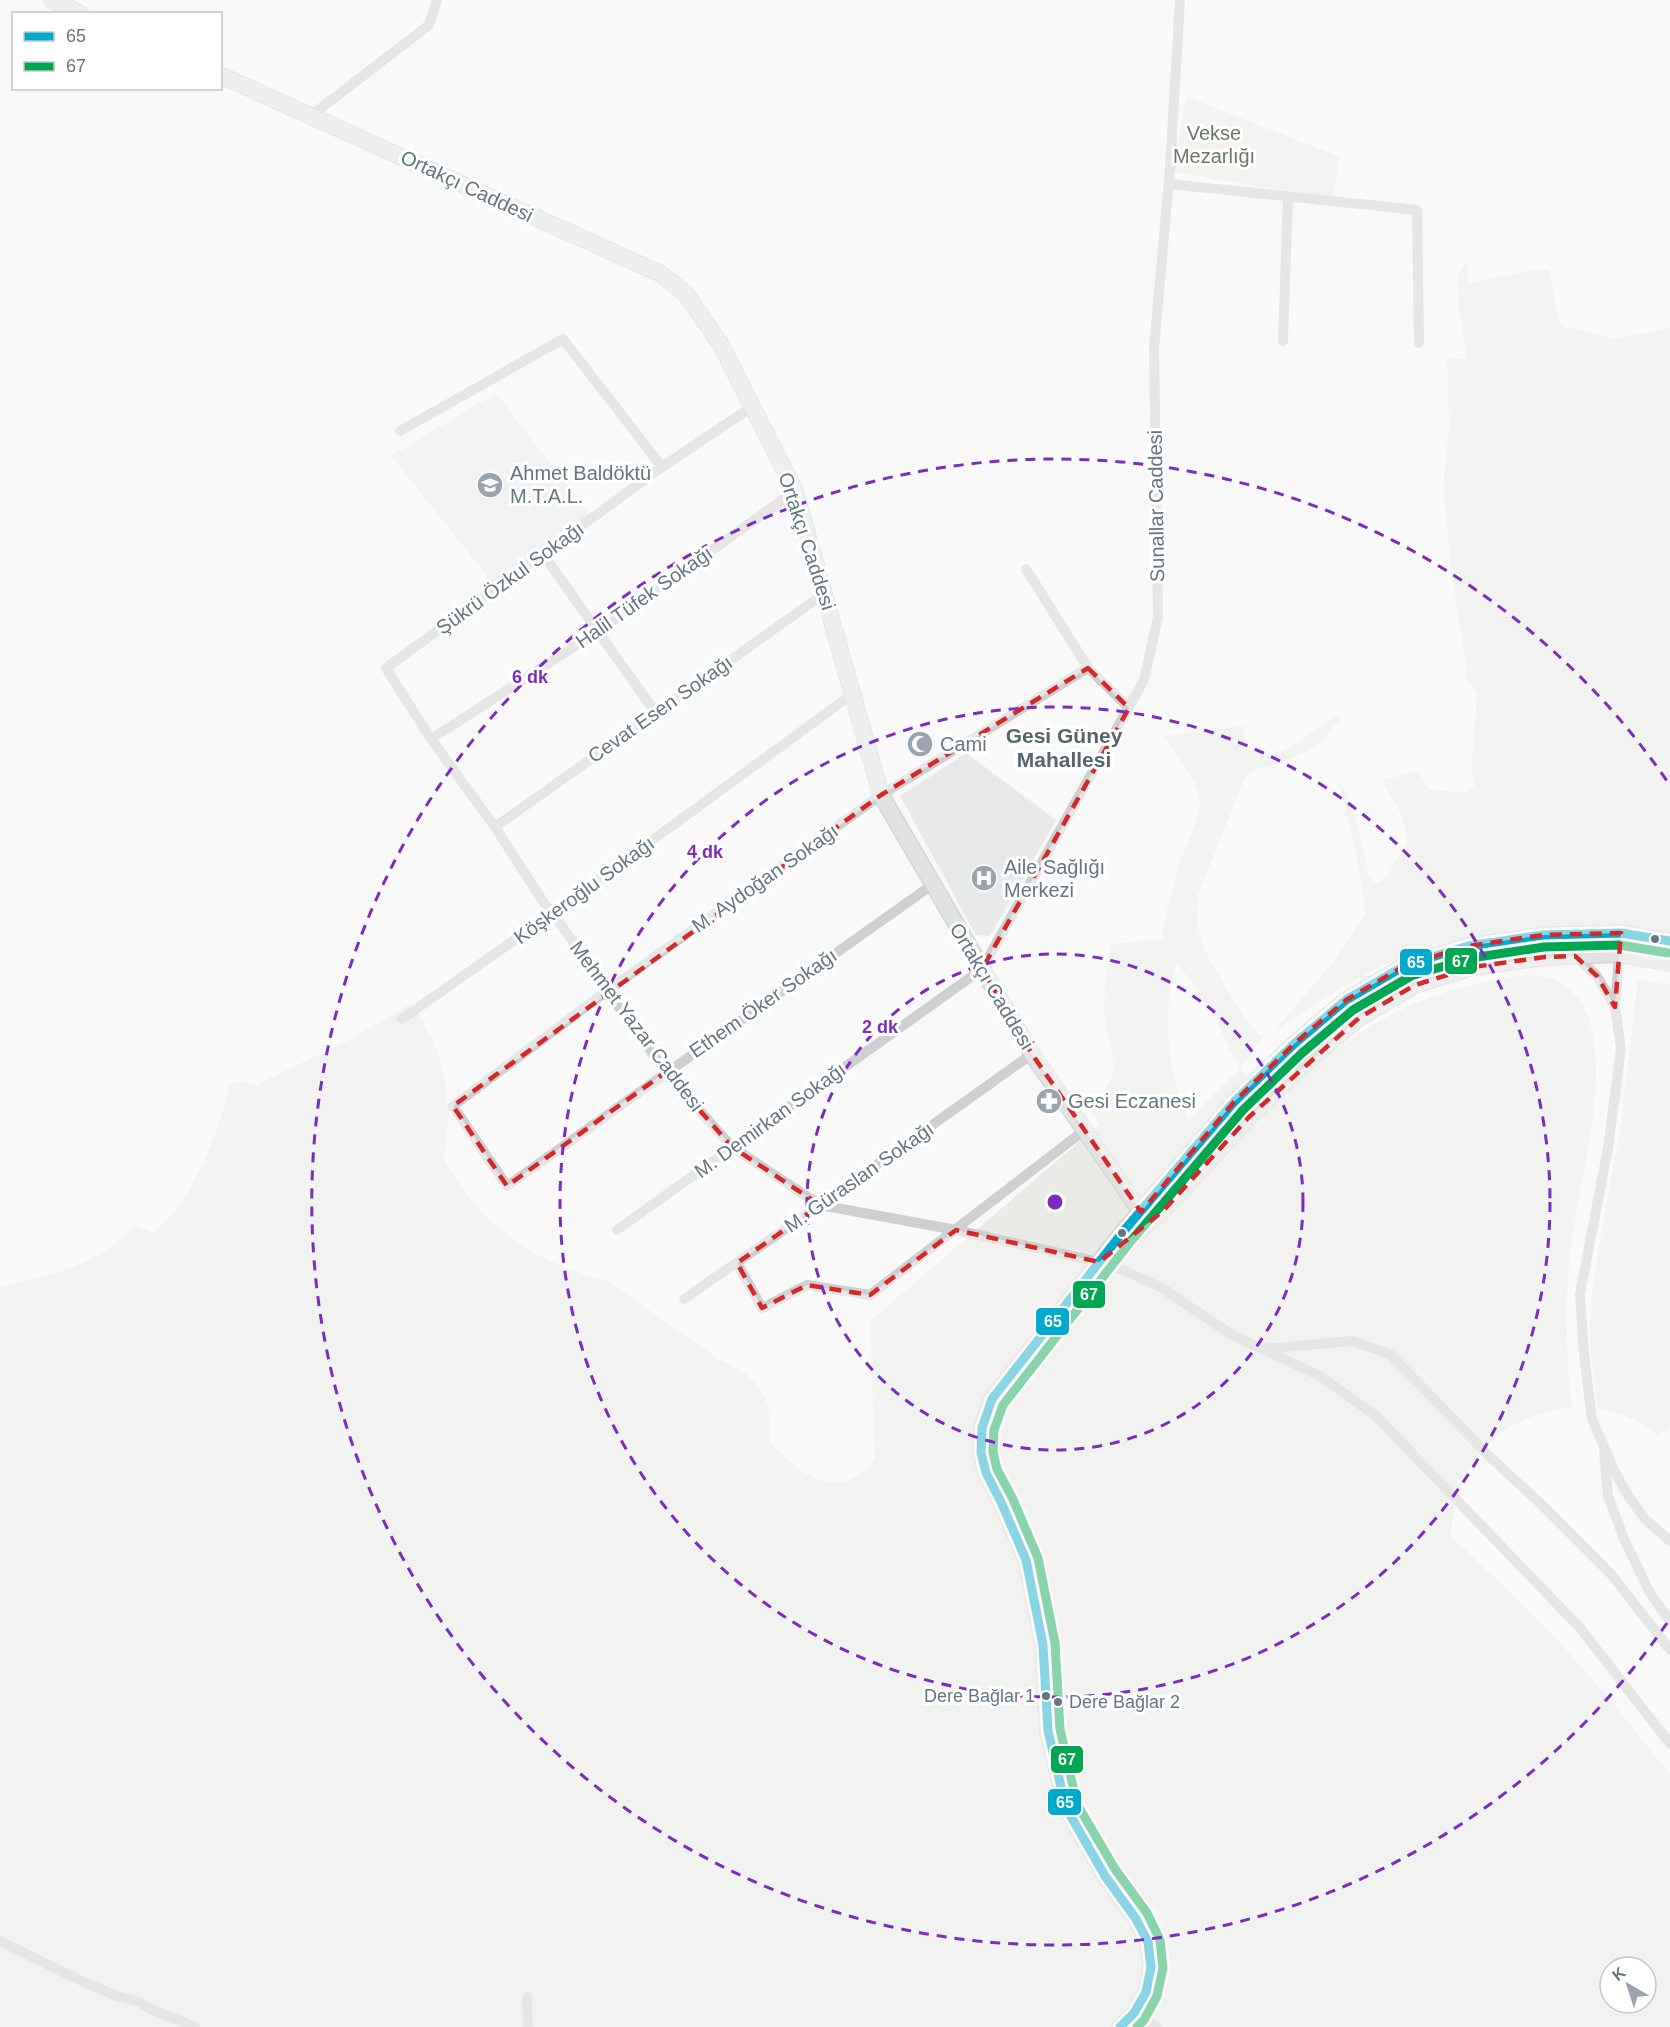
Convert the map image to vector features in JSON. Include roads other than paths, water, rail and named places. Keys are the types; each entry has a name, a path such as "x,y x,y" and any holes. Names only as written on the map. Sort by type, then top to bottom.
{"street":[{"path":"52,0 77,12"},
{"path":"312,115 429,25 437,0"},
{"name":"Sunallar Caddesi","path":"982,969 1144,680 1158,616 1154,348 1169,184 1180,0"},
{"name":"Ortakçı Caddesi","path":"222,76 661,274 686,294 721,345 795,491 881,795 1032,1054 1141,1212"},
{"path":"1169,184 1417,210 1419,344"},
{"path":"1283,341 1288,196"},
{"path":"400,431 563,339 662,468"},
{"name":"Şükrü Özkul Sokağı","path":"386,668 662,468 753,406"},
{"name":"Halil Tüfek Sokağı","path":"431,739 597,632 795,491"},
{"path":"543,554 655,712"},
{"path":"1026,569 1088,668 1129,708"},
{"name":"Cevat Esen Sokağı","path":"495,827 825,593"},
{"name":"Mehmet Yazar Caddesi","path":"386,668 431,739 495,827 544,903 607,991 666,1072 732,1147 820,1205 956,1230 1099,1262 1125,1271 1162,1288 1232,1335 1320,1376 1376,1416 1581,1629 1670,1744"},
{"name":"M. Aydoğan Sokağı","path":"507,1186 453,1106 607,991 881,795 1088,668"},
{"name":"Köşkeroğlu Sokağı","path":"402,1019 553,913 851,695"},
{"name":"Ethem Öker Sokağı","path":"507,1186 932,885"},
{"path":"1120,2027 1134,2013 1146,1992 1151,1967 1148,1942 1136,1919 1105,1876 1066,1808 1048,1731 1043,1645 1026,1560 986,1473 981,1453 982,1428 992,1399 1099,1262 1234,1102 1294,1044 1346,1000 1406,965 1468,946 1543,935 1621,933 1670,941"},
{"path":"1621,933 1615,1007 1621,1049 1608,1148 1580,1294 1584,1354 1592,1419 1616,1472 1629,1497 1645,1519 1670,1541"},
{"path":"1099,1262 1162,1212 1249,1117 1309,1060 1359,1018 1415,985 1473,967 1545,957 1619,954 1670,963"},
{"path":"1575,956 1597,976 1615,1007"},
{"name":"M. Demirkan Sokağı","path":"616,1230 982,969"},
{"name":"M. Güraslan Sokağı","path":"684,1299 1032,1054"},
{"path":"737,1263 762,1308 807,1285 870,1295 1086,1130"},
{"path":"1262,1349 1353,1341 1391,1355 1492,1459 1611,1574 1670,1650"},
{"path":"1603,1440 1608,1496 1624,1539 1650,1593 1670,1621"},
{"path":"0,1941 88,1984 117,1996 140,2002 150,2009 195,2027"},
{"path":"527,1997 528,2027"},
{"path":"1134,2013 1157,2027"}],"place":[{"name":"Ahmet Baldöktü M.T.A.L.","path":"490,485"},
{"name":"Cami","path":"920,744"},
{"name":"Aile Sağlığı Merkezi","path":"984,878"},
{"name":"Gesi Eczanesi","path":"1049,1101"},
{"name":"Dere Bağlar 1","path":"1046,1696"},
{"name":"Dere Bağlar 2","path":"1058,1702"}],"district":[{"name":"Gesi Güney Mahallesi","path":"1064,747"}],"park label":[{"name":"Vekse Mezarlığı","path":"1214,144"}]}
